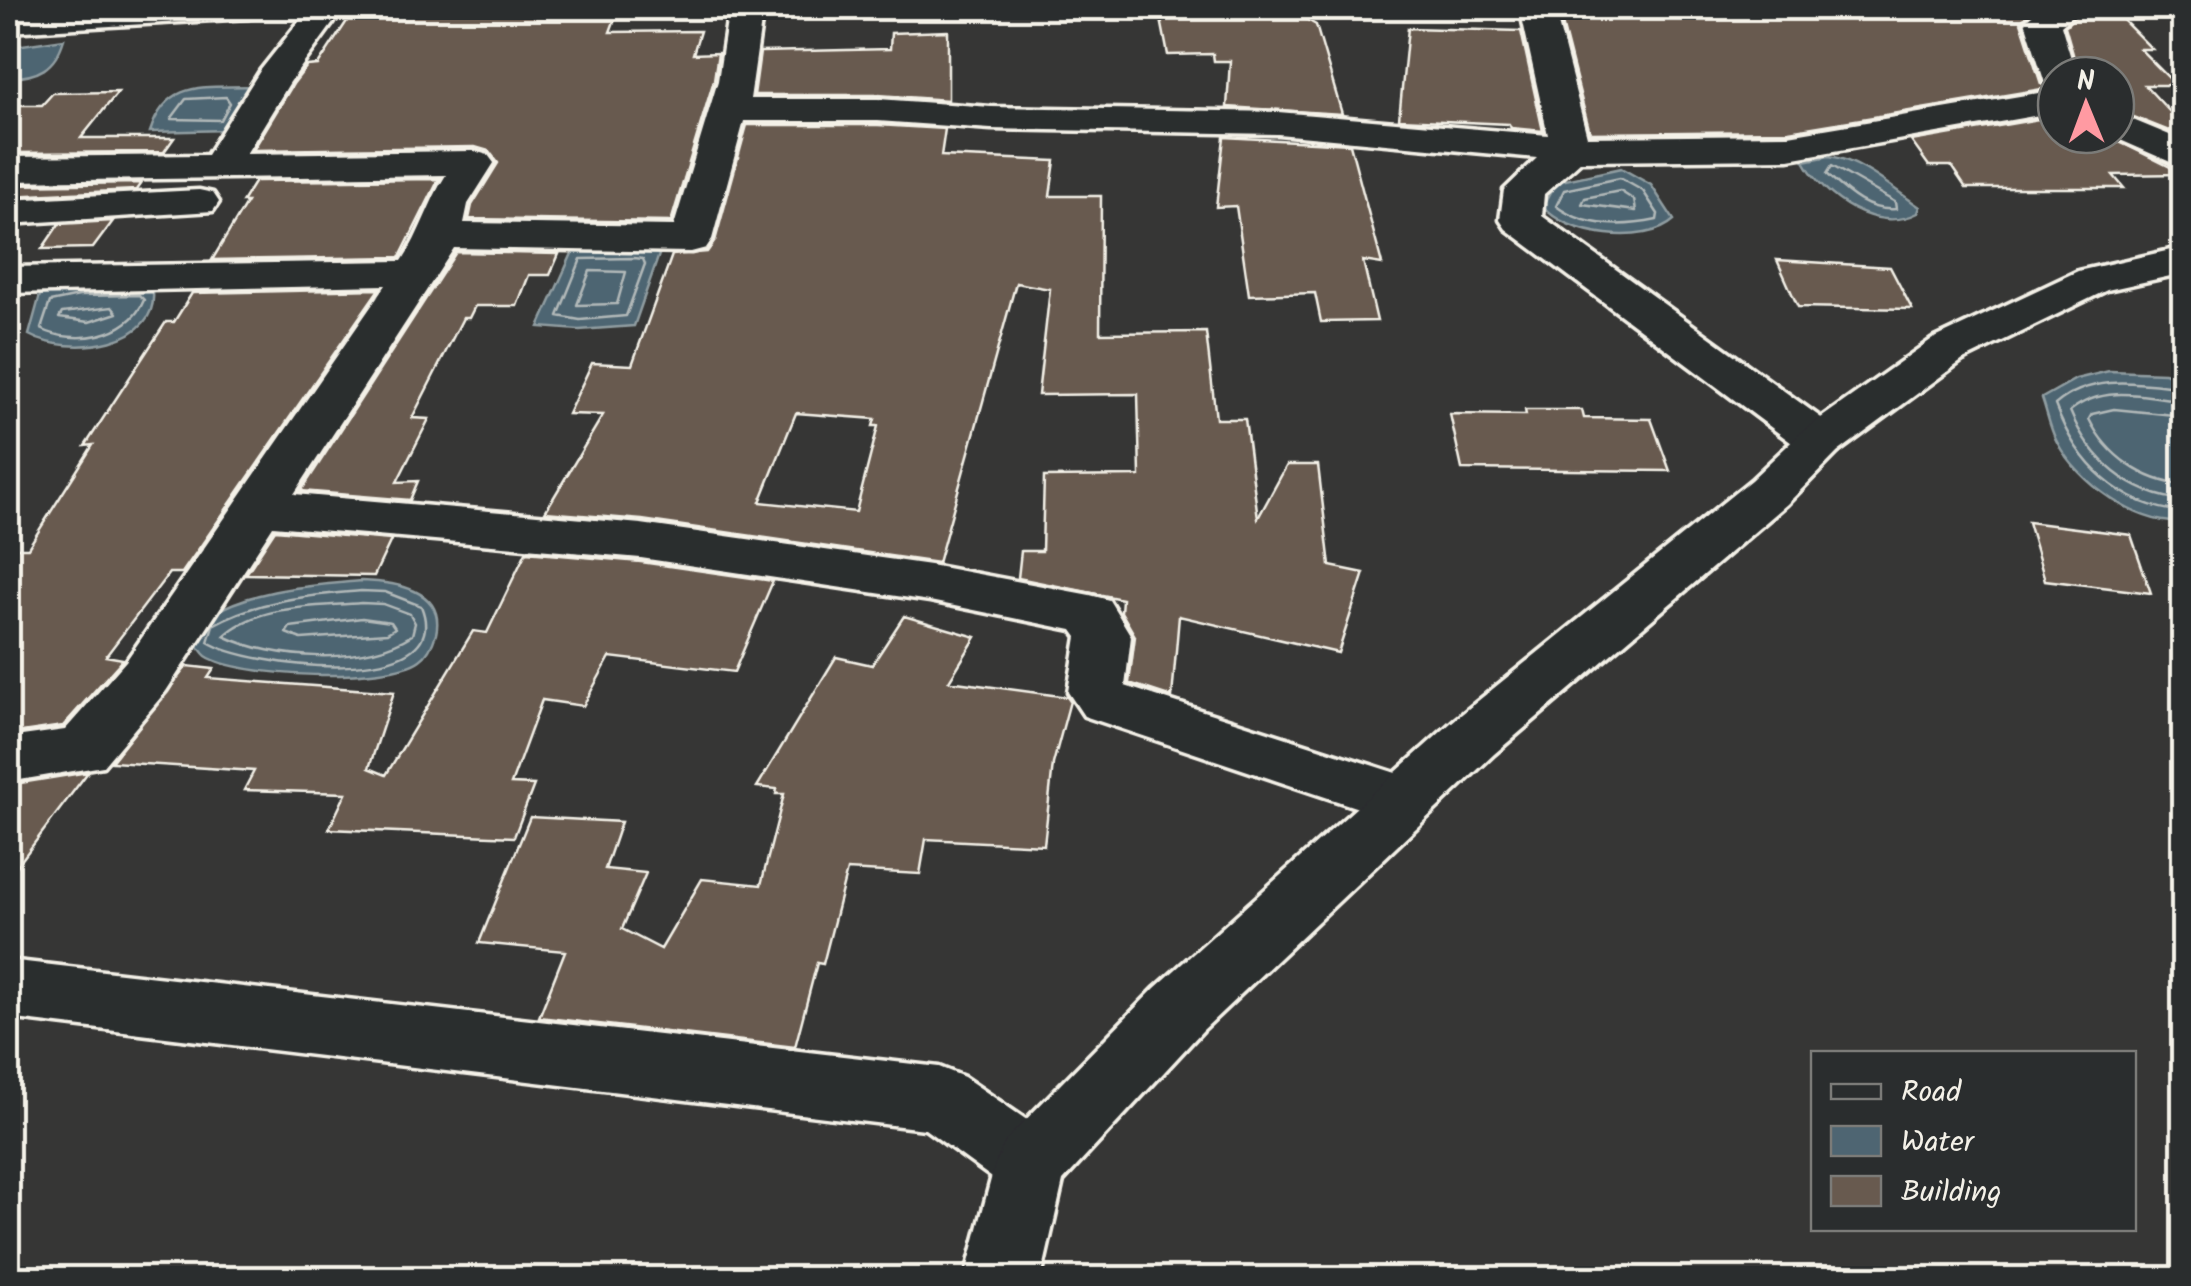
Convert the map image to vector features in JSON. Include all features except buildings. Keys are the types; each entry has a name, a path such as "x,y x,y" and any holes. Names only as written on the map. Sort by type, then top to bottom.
{"street":[{"path":"8,22 248,8"},
{"path":"220,165 273,79 327,8"},
{"path":"8,212 166,201 691,239 728,110 746,8"},
{"path":"1537,8 1571,149"},
{"path":"2052,55 2042,21 2063,8"},
{"path":"728,110 878,110 991,118 1278,123 1571,149 1789,147 2036,104"},
{"path":"2136,133 2184,156"},
{"path":"1571,149 1524,190 1521,220 1821,441"},
{"path":"8,170 474,163 445,220 260,508 146,676 82,750 8,760"},
{"path":"1003,1278 1031,1164 1179,1009 1473,738 1770,492 1821,441 1947,350 2093,280 2184,260"},
{"path":"8,280 396,272"},
{"path":"260,508 641,541 930,583 1090,614 1104,636 1096,692 1104,702 1406,800"},
{"path":"8,989 940,1098 1031,1164"}],"water":[{"path":"64,39 56,58 44,69 8,78 8,47"},
{"path":"250,86 228,130 150,132 157,115 177,95 203,87"},
{"path":"1829,156 1876,176 1920,207 1918,213 1886,219 1869,216 1838,200 1804,161"},
{"path":"1621,168 1651,185 1674,220 1645,233 1606,234 1569,225 1543,206 1556,182"},
{"path":"574,249 661,249 634,326 579,330 539,327"},
{"path":"152,285 152,306 144,322 110,342 67,345 29,335 40,295 77,286"},
{"path":"2109,371 2164,373 2183,379 2183,522 2147,517 2128,509 2079,472 2057,442 2042,398 2076,379"},
{"path":"361,581 402,586 415,591 433,607 436,634 423,658 378,672 280,673 223,663 206,656 196,644 204,618 222,608 280,590"}]}
